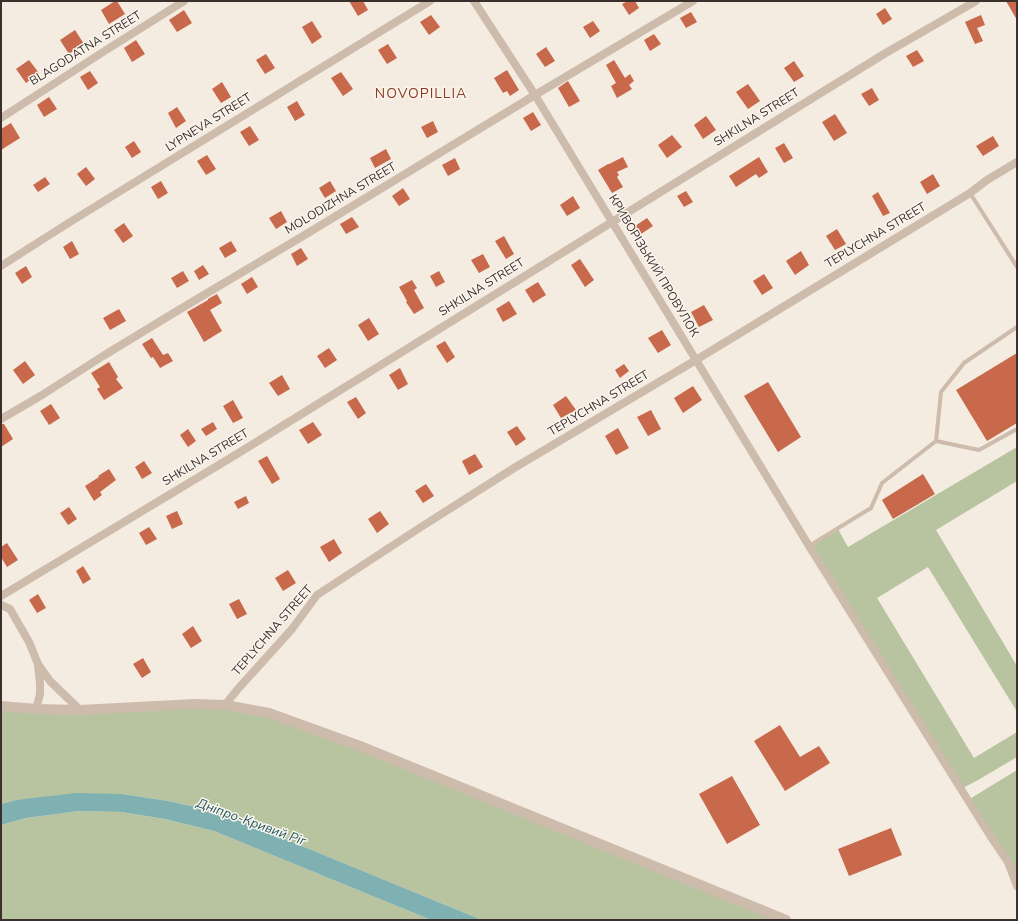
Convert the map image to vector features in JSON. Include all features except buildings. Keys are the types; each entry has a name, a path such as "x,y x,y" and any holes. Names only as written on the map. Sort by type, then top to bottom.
{"street":[{"name":"BLAGODATNA STREET","path":"1,118 184,1"},
{"name":"LYPNEVA STREET","path":"1,266 430,1"},
{"name":"КРИВОРІЗЬКИЙ ПРОВУЛОК","path":"474,1 535,95 809,546 1008,862 1017,886"},
{"name":"MOLODIZHNA STREET","path":"1,419 42,395 110,351 693,1"},
{"name":"SHKILNA STREET","path":"1,596 237,454 884,54 976,1"},
{"name":"TEPLYCHNA STREET","path":"225,705 292,629 317,595 514,468 696,360 970,193 987,180 1017,162"},
{"path":"1,605 10,609 29,642 38,664 50,681 80,710"},
{"path":"36,709 40,694 38,664"},
{"path":"1,706 36,709 80,710 194,704 225,705 269,713 360,746 786,920"}],"lane":[{"path":"970,193 1017,267"},
{"path":"809,546 871,508 882,483 936,441 941,392 964,363 1017,327"},
{"path":"936,441 979,450 1017,429"}],"green space":[{"path":"1017,447 1017,481 936,530 1017,666 1017,710 928,567 877,598 974,758 1017,732 1017,757 961,789 809,546 838,529 848,547"},
{"path":"195,704 269,713 786,920 482,920 219,812 168,801 122,794 16,800 1,804 1,706"},
{"path":"1017,770 1017,879 968,800"},
{"path":"79,811 121,812 165,819 214,831 431,920 1,920 1,825 26,818"}],"water":[{"path":"76,793 122,794 168,801 219,812 482,920 431,920 214,831 165,819 121,812 79,811 26,818 1,825 1,804 16,800"}],"district":[{"name":"NOVOPILLIA","path":"421,95"}],"water label":[{"name":"Дніпро-Кривий Ріг","path":"251,823"}]}
